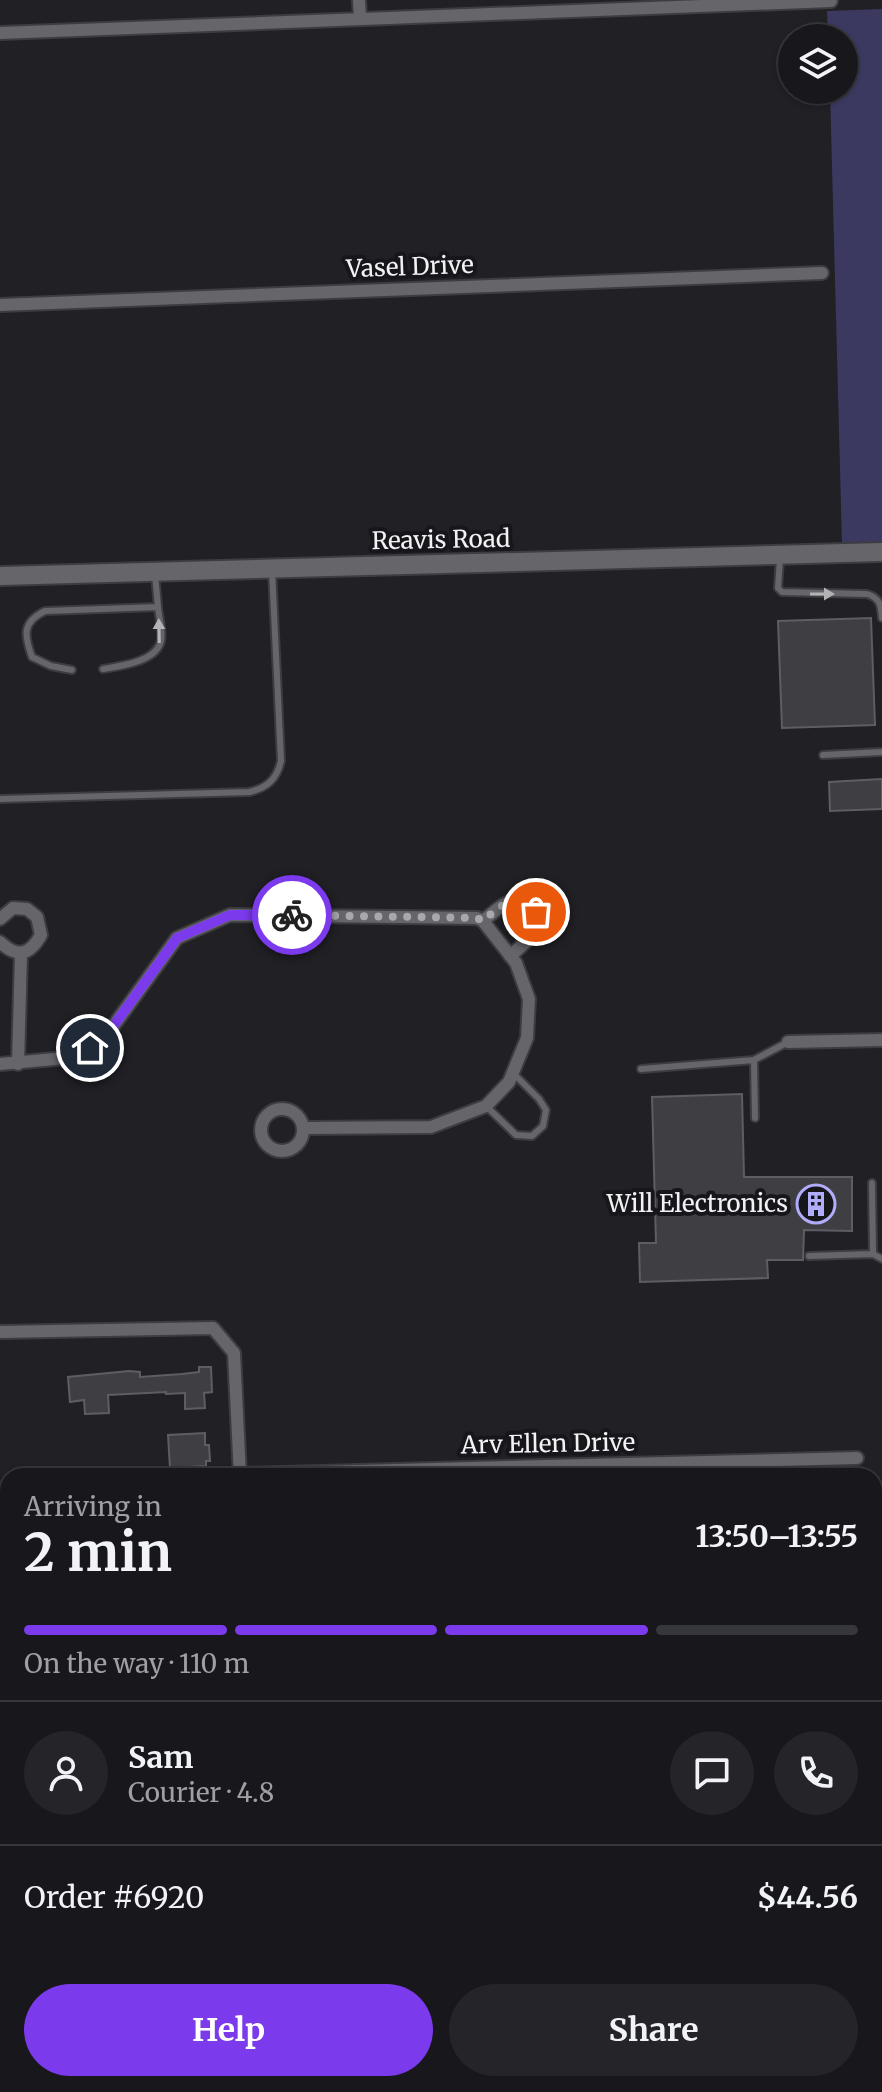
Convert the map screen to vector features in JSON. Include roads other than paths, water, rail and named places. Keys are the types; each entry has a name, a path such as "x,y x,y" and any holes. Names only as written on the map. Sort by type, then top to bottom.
{"street":[{"path":"359,0 360,17"},
{"path":"0,33 831,1"},
{"name":"Vasel Drive","path":"0,305 822,273"},
{"name":"Reavis Road","path":"0,576 882,552"},
{"path":"0,1064 76,1057 104,1039 177,938 230,915 480,919 512,900 525,898 533,903 537,918 534,935 510,956"},
{"path":"0,919 13,908 27,909 37,917 41,935 34,948 21,953 10,951 0,942"},
{"path":"304,1128 431,1127 486,1106 509,1082 527,1038 529,999 510,956 480,919"},
{"path":"18,1064 21,953"},
{"path":"788,1042 882,1040"},
{"path":"0,1332 213,1328 234,1353 240,1468"},
{"name":"Arv Ellen Drive","path":"494,1468 857,1458"}],"lane":[{"path":"780,556 778,588 782,592 875,596 881,605 882,618"},
{"path":"0,799 249,792 268,785 275,778 281,761 272,567"},
{"path":"103,669 144,658 157,650 161,639 155,571"},
{"path":"72,670 51,666 32,657 26,629 33,617 45,611 158,607"},
{"path":"823,755 882,752"},
{"path":"641,1069 754,1060 788,1042"},
{"path":"754,1060 755,1118"},
{"path":"486,1106 516,1135 532,1136 543,1126 546,1110 513,1073"},
{"path":"872,1183 873,1254"},
{"path":"809,1256 873,1254 882,1259"}],"place":[{"name":"Will Electronics","path":"816,1204"}]}
